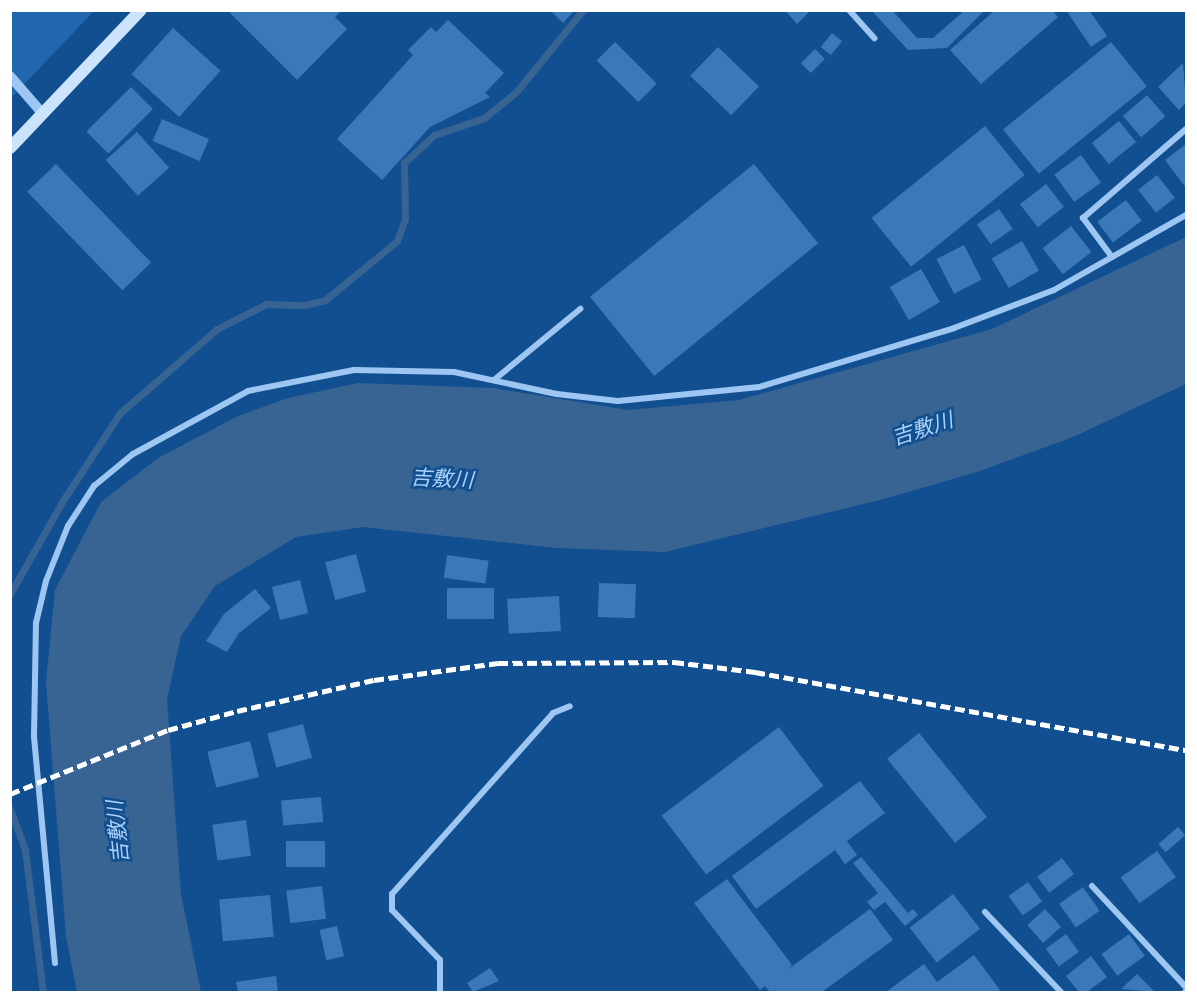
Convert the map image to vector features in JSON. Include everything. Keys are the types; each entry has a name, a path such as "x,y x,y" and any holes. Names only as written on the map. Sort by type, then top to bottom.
{"main road":[{"path":"10,148 141,10"}],"street":[{"path":"849,10 874,38"},
{"path":"10,76 43,114"},
{"path":"1112,257 1083,218 1186,129"},
{"path":"55,963 34,736 36,623 46,581 68,526 94,486 167,431 248,391 354,370 454,372 618,401 759,387 954,328 1054,290 1186,215"},
{"path":"494,380 580,309"},
{"path":"440,993 440,960 392,910 392,894 553,713 570,706"},
{"path":"1092,886 1186,990"},
{"path":"985,912 1061,993"}],"shaded area":[{"path":"11,11 94,11 11,98"}],"water":[{"name":"吉敷川","path":"1186,237 1186,384 1073,437 980,471 884,499 665,552 557,548 363,527 296,537 215,586 181,636 167,699 181,894 201,992 77,992 66,937 46,682 55,590 101,502 158,458 238,416 288,398 358,383 493,388 628,410 739,400 992,329"}],"building":[{"path":"227,10 342,10 335,17 347,29 297,80"},
{"path":"550,10 575,10 563,23"},
{"path":"785,10 811,10 797,24"},
{"path":"871,10 892,10 917,38 933,38 965,10 985,10 947,48 908,50"},
{"path":"995,10 1052,10 1058,17 981,84 950,50"},
{"path":"1071,10 1089,10 1107,36 1091,47 1068,13"},
{"path":"448,20 504,73 485,93 490,97 430,127 382,180 337,139 413,55 408,50 431,27 436,32"},
{"path":"173,28 221,71 179,117 132,74"},
{"path":"832,33 842,41 831,55 821,47"},
{"path":"615,42 657,84 638,102 597,60"},
{"path":"1111,42 1147,86 1039,174 1003,129"},
{"path":"718,47 759,87 731,115 690,76"},
{"path":"815,49 825,59 811,73 801,63"},
{"path":"1183,63 1186,103 1179,110 1158,87"},
{"path":"131,87 153,109 108,153 86,132"},
{"path":"1147,95 1165,116 1141,137 1123,116"},
{"path":"162,119 209,139 200,161 153,141"},
{"path":"1119,121 1136,142 1109,164 1092,143"},
{"path":"985,126 1025,175 911,267 872,218"},
{"path":"137,132 169,168 138,196 106,160"},
{"path":"1186,144 1186,188 1165,160"},
{"path":"1081,155 1101,183 1074,202 1054,174"},
{"path":"56,164 151,263 122,290 27,192"},
{"path":"754,164 818,243 654,376 590,297"},
{"path":"1157,175 1175,198 1156,213 1138,190"},
{"path":"1046,184 1064,207 1038,227 1020,204"},
{"path":"1126,200 1142,221 1113,242 1097,222"},
{"path":"999,209 1013,229 991,244 977,224"},
{"path":"1071,226 1091,252 1063,274 1043,248"},
{"path":"1022,241 1039,270 1009,288 992,258"},
{"path":"964,245 982,280 954,294 936,259"},
{"path":"921,269 940,302 909,320 890,287"},
{"path":"356,554 366,592 335,600 325,562"},
{"path":"447,555 489,561 485,584 444,578"},
{"path":"300,580 308,613 280,620 272,587"},
{"path":"599,583 636,584 635,618 598,617"},
{"path":"447,588 494,588 494,619 447,619"},
{"path":"255,589 271,608 239,633 227,652 206,641 224,614"},
{"path":"559,596 561,631 509,634 507,599"},
{"path":"303,724 312,758 276,767 267,734"},
{"path":"779,727 824,786 706,875 662,815"},
{"path":"919,733 987,817 955,843 887,759"},
{"path":"250,741 259,777 216,788 207,752"},
{"path":"860,781 885,813 847,841 857,855 845,864 835,850 756,909 732,876"},
{"path":"321,797 323,822 283,825 281,800"},
{"path":"246,820 251,856 217,860 212,825"},
{"path":"1178,827 1185,835 1166,852 1158,844"},
{"path":"286,841 325,841 325,867 286,867"},
{"path":"1157,851 1176,877 1139,903 1121,877"},
{"path":"861,857 908,913 913,909 918,915 905,926 885,902 874,910 867,902 878,893 853,863"},
{"path":"1062,858 1074,874 1049,893 1037,877"},
{"path":"727,879 792,965 787,970 870,909 893,940 822,992 770,992 765,986 760,990 694,903"},
{"path":"1028,882 1042,901 1023,916 1009,896"},
{"path":"322,886 326,919 290,923 286,890"},
{"path":"1083,887 1100,911 1076,927 1059,904"},
{"path":"953,894 980,929 937,963 910,928"},
{"path":"270,895 274,937 223,941 219,899"},
{"path":"1045,909 1061,927 1043,943 1027,925"},
{"path":"337,926 344,956 326,960 319,930"},
{"path":"1066,934 1079,952 1059,966 1046,949"},
{"path":"1129,934 1145,956 1117,976 1101,954"},
{"path":"974,955 1000,990 997,992 886,992 924,964 937,982"},
{"path":"1091,956 1107,977 1087,992 1079,992 1066,976"},
{"path":"490,968 499,981 473,992 467,983"},
{"path":"1137,974 1155,992 1121,989"},
{"path":"276,976 278,992 238,992 236,982"}],"waterway":[{"path":"10,594 62,502 120,413 217,329 266,304 304,305 325,300 397,241 405,219 404,163 434,135 484,118 516,92 583,10"},
{"path":"10,809 25,850 43,992"}],"railway":[{"path":"10,794 168,730 237,711 374,680 498,663 674,662 755,672 1186,750"}]}
